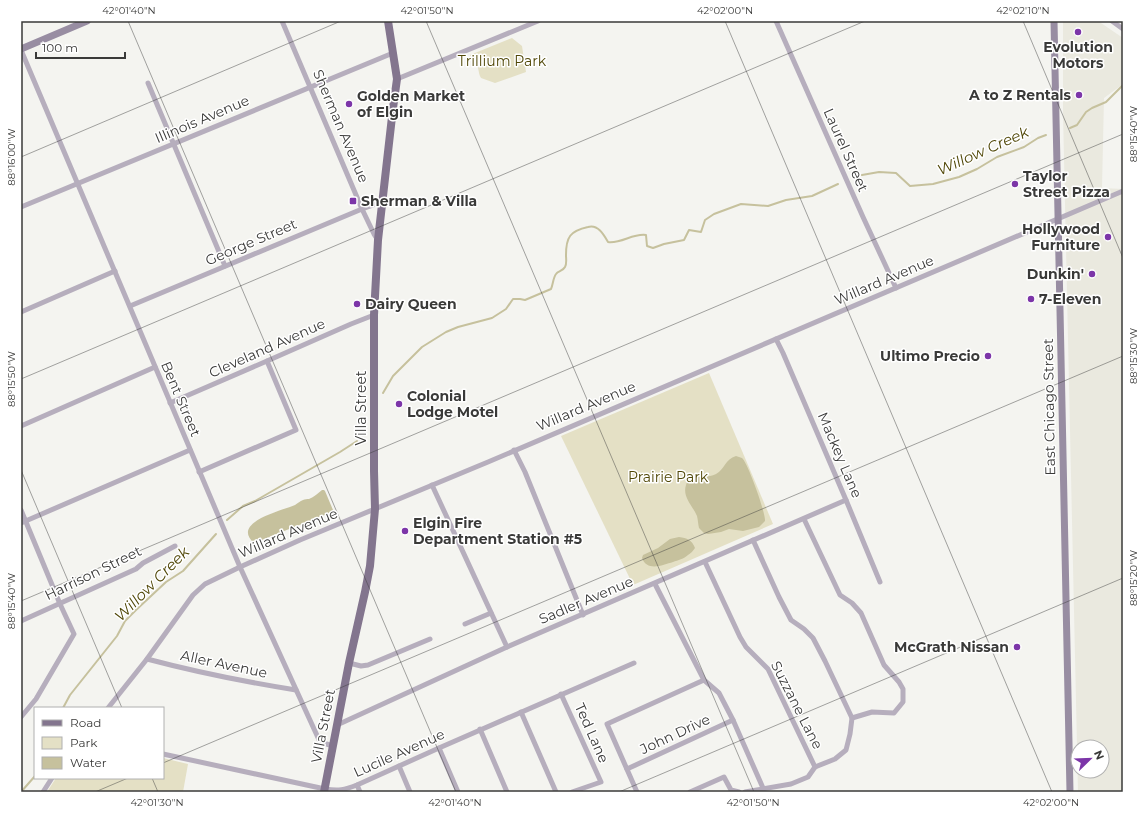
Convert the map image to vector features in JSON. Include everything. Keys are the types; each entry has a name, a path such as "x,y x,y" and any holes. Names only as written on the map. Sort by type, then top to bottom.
{"main road":[{"path":"21,50 87,21"},
{"name":"Villa Street","path":"324,791 370,566 375,509 374,315 378,240 397,79 388,21"},
{"name":"East Chicago Street","path":"1054,21 1070,792"}],"street":[{"name":"Sherman Avenue","path":"282,21 362,209 378,240"},
{"path":"397,79 538,21"},
{"name":"Laurel Street","path":"776,21 896,288"},
{"path":"1112,21 1123,29"},
{"name":"Bent Street","path":"21,50 240,567 320,742 333,746"},
{"name":"Illinois Avenue","path":"21,207 393,53"},
{"path":"148,83 225,266"},
{"name":"Willard Avenue","path":"109,707 193,595 205,584 240,567 375,509 1123,191"},
{"name":"George Street","path":"130,306 382,202"},
{"path":"21,312 115,271"},
{"name":"Cleveland Avenue","path":"170,402 267,362 374,315"},
{"name":"Mackey Lane","path":"776,339 784,353 880,582"},
{"path":"199,472 296,430 267,362"},
{"path":"21,426 155,367"},
{"path":"23,522 190,450"},
{"path":"514,450 583,615"},
{"path":"432,485 507,647"},
{"name":"Sadler Avenue","path":"337,725 507,647 846,500"},
{"path":"21,510 23,522 74,634 36,699 21,717"},
{"path":"804,519 840,595 852,603 861,613 884,665 899,682 903,689 903,702 894,713 872,712 852,718"},
{"path":"753,540 779,597 792,620 813,638 852,718 846,750 835,760 815,767"},
{"name":"Harrison Street","path":"21,621 136,569 143,563 175,546"},
{"name":"Suzzane Lane","path":"705,562 740,637 746,647 768,669 815,767 808,777 791,784 744,792"},
{"path":"655,584 704,680 719,693 733,720 763,788"},
{"path":"465,624 491,613"},
{"path":"349,663 361,666 368,665 430,639"},
{"name":"Aller Avenue","path":"147,658 174,666 296,690"},
{"name":"Lucile Avenue","path":"164,754 324,791 343,790 634,663"},
{"path":"637,792 607,724 704,680"},
{"name":"Ted Lane","path":"561,694 601,782 572,792"},
{"path":"521,712 556,792"},
{"name":"John Drive","path":"627,770 733,720"},
{"path":"480,730 507,792"},
{"path":"439,748 458,792"},
{"path":"399,766 410,792"},
{"path":"690,792 724,776 731,790 739,792"},
{"path":"43,792 51,779"},
{"path":"357,785 360,792"}],"shaded area":[{"path":"1063,21 1098,21 1123,38 1123,84 1104,98 1102,188 1123,189 1123,792 1078,792 1078,779 1110,779 1110,739 1077,739 1063,113"}],"green space":[{"name":"Trillium Park","path":"512,38 522,46 526,72 495,83 481,78 478,68 470,55"},
{"name":"Prairie Park","path":"709,373 773,524 633,585 561,436"},
{"path":"164,758 188,764 183,792 47,792 55,779 164,779"}],"water":[{"path":"736,456 742,458 745,462 760,499 765,521 759,527 743,531 729,529 721,532 708,534 704,533 699,528 697,516 685,494 686,484 692,478 716,474 732,457"},
{"path":"322,490 325,491 333,510 332,512 254,543 248,536 249,529 261,518 295,505 300,501 309,499"},
{"path":"679,537 689,540 692,543 695,548 692,552 679,560 660,566 651,566 644,562 642,558 643,555 658,548 670,539"}],"waterway":[{"name":"Willow Creek","path":"1070,128 1077,125 1086,112 1106,102 1123,85"},
{"name":"Willow Creek","path":"862,175 879,172 896,173 910,186 933,184 959,177 977,169 997,157 1024,147 1046,135"},
{"name":"Willow Creek","path":"383,393 393,376 422,347 446,332 458,327 492,318 506,309 513,299 525,300 551,289 554,277 566,266 566,249 568,239 577,231 592,226 595,227 605,236 608,242 646,235 647,246 653,248 684,240 689,230 701,232 705,220 714,214 741,204 768,206 786,200 812,196 838,184"},
{"name":"Willow Creek","path":"227,520 243,506 255,501 357,441"},
{"name":"Willow Creek","path":"64,707 70,695 117,636 125,621 166,582 183,571 216,534"},
{"name":"Willow Creek","path":"21,792 34,777"}],"place":[{"name":"Evolution Motors","path":"1078,32"},
{"name":"A to Z Rentals","path":"1079,95"},
{"name":"Golden Market of Elgin","path":"349,104"},
{"name":"Taylor Street Pizza","path":"1015,184"},
{"name":"Sherman & Villa","path":"353,201"},
{"name":"Hollywood Furniture","path":"1108,237"},
{"name":"Dunkin'","path":"1092,274"},
{"name":"7-Eleven","path":"1031,299"},
{"name":"Dairy Queen","path":"357,304"},
{"name":"Ultimo Precio","path":"988,356"},
{"name":"Colonial Lodge Motel","path":"399,404"},
{"name":"Elgin Fire Department Station #5","path":"405,531"},
{"name":"McGrath Nissan","path":"1017,647"}]}
